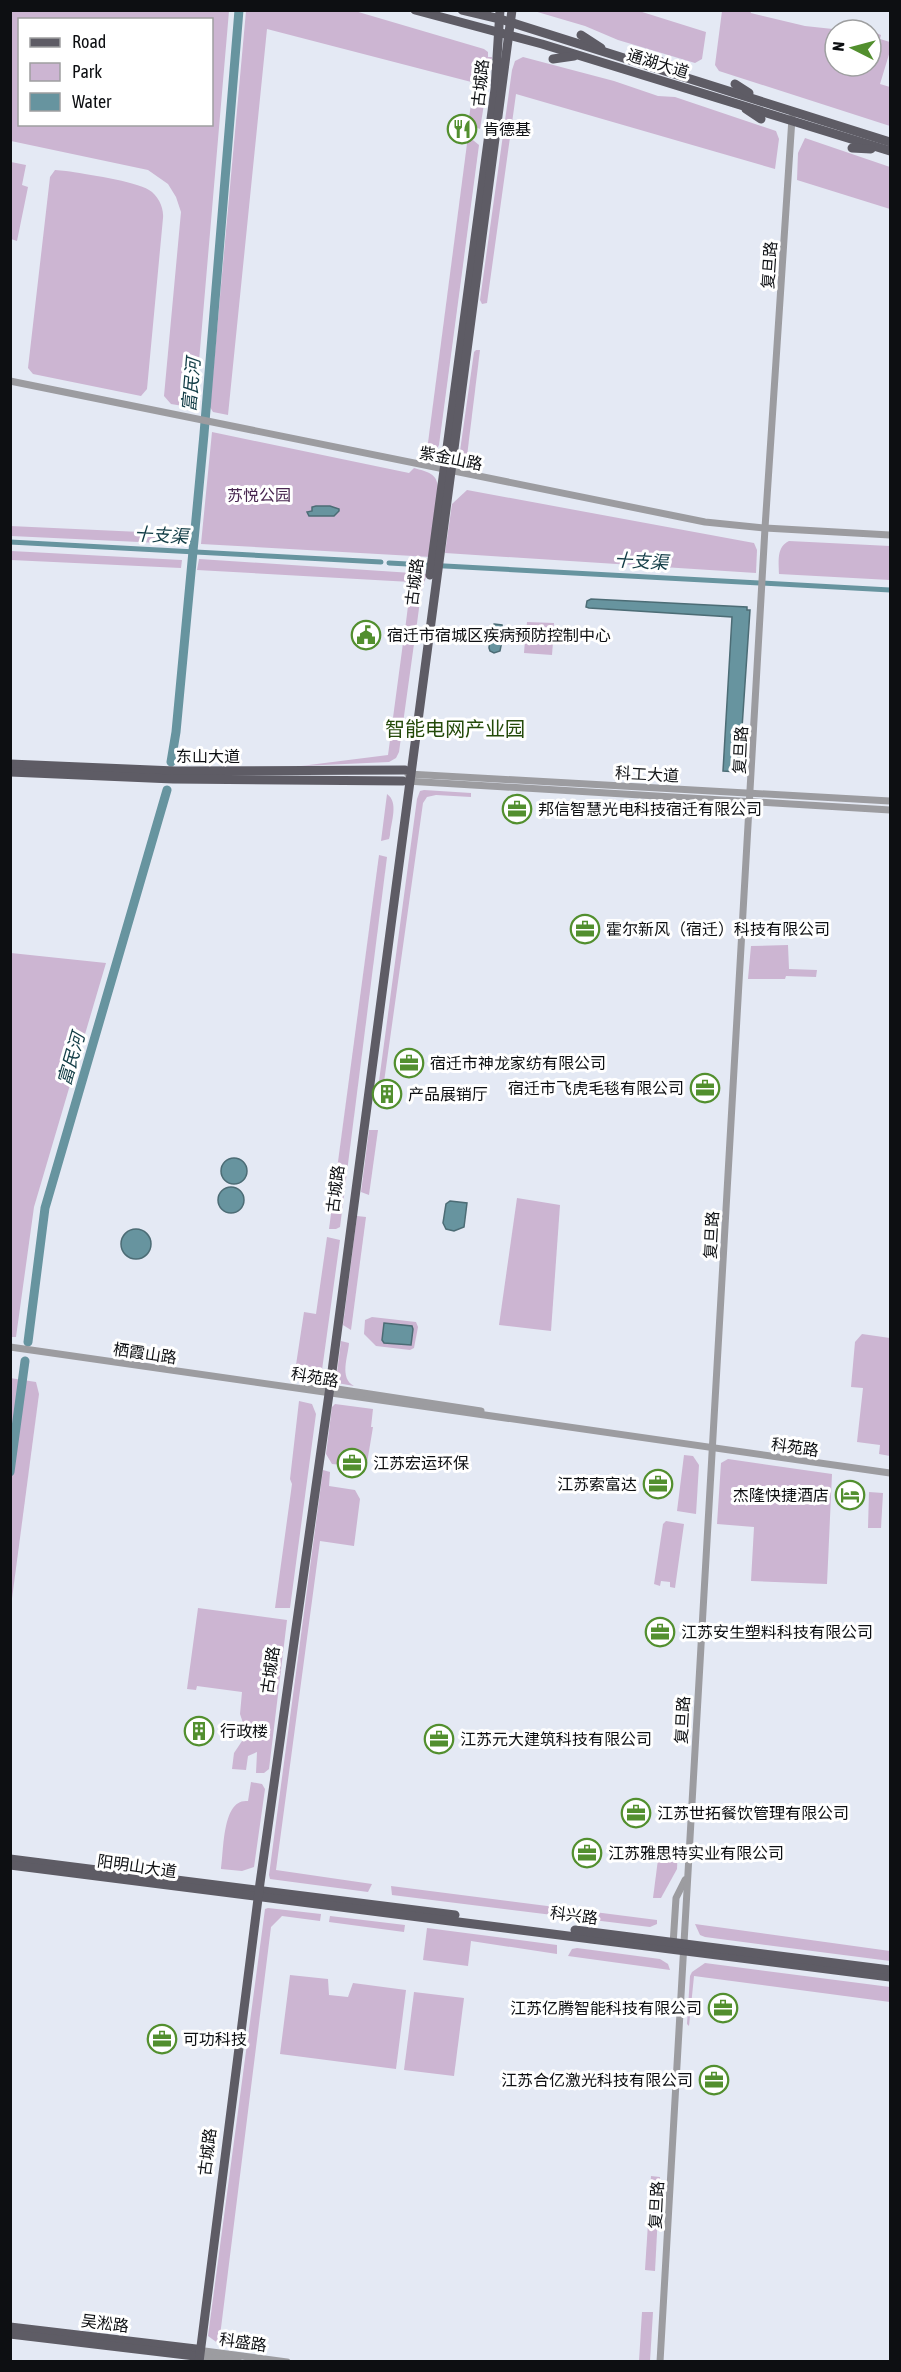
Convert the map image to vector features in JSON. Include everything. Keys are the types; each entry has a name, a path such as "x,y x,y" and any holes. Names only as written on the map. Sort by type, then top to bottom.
{"main road":[{"name":"通湖大道","path":"415,10 578,55 739,104 792,115 891,141"},
{"name":"通湖大道","path":"462,10 500,15 511,23 761,100 792,115 886,150"},
{"name":"古城路","path":"447,471 512,10"},
{"name":"古城路","path":"198,2356 256,1893 327,1391 435,565 495,89 500,15"},
{"path":"581,35 611,55"},
{"path":"553,59 578,55"},
{"path":"623,58 660,61"},
{"path":"735,84 761,100"},
{"path":"739,104 761,119"},
{"path":"852,148 886,150"},
{"name":"东山大道","path":"10,764 407,777"},
{"name":"东山大道","path":"10,772 173,779 407,777"},
{"name":"阳明山大道","path":"10,1858 256,1893"},
{"name":"阳明山大道","path":"10,1865 256,1893"},
{"name":"科兴路","path":"256,1893 673,1946 891,1970"},
{"name":"科兴路","path":"685,1947 891,1977"},
{"name":"吴淞路","path":"10,2327 198,2356"},
{"name":"吴淞路","path":"10,2334 198,2356"}],"street":[{"name":"复旦路","path":"660,2361 765,528 792,115"},
{"name":"紫金山路","path":"10,381 193,420 705,522 765,528 891,535"},
{"name":"科工大道","path":"407,777 751,792 891,801"},
{"name":"科工大道","path":"407,777 891,810"},
{"name":"栖霞山路","path":"10,1347 277,1384"},
{"name":"科苑路","path":"277,1384 891,1471"},
{"path":"673,1946 676,1898 687,1875"},
{"name":"科盛路","path":"198,2356 239,2361"},
{"name":"科盛路","path":"198,2356 287,2361"}],"green space":[{"path":"11,10 229,11 195,408 171,404 164,396 181,212 168,184 148,170 11,141"},
{"path":"246,11 355,11 484,49 488,52 488,57 492,57 488,83 479,84 267,29 228,415 213,412 210,407"},
{"path":"534,11 639,11 706,32 702,59 695,63"},
{"path":"722,11 750,11 805,26 823,28 823,78 882,78 880,84 890,87 890,126 719,71 715,65"},
{"path":"883,40 890,42 890,51 883,74"},
{"path":"523,57 614,81 658,96 675,97 776,131 779,139 775,169 516,94 487,303 482,304 480,300 512,70 515,61"},
{"path":"472,98 485,98 480,129 468,124"},
{"path":"468,136 479,145 439,445 432,459 426,458"},
{"path":"805,138 890,167 890,209 797,180 798,153"},
{"path":"11,162 26,165 22,185 28,187 17,241 11,239"},
{"path":"55,170 133,184 149,190 158,198 163,218 147,389 141,396 33,374 28,368 50,177"},
{"path":"476,350 480,350 467,456 460,451"},
{"name":"苏悦公园","path":"212,432 409,473 414,468 431,474 436,479 438,488 431,557 201,544"},
{"path":"467,490 754,543 757,550 756,573 445,553 452,504"},
{"path":"10,526 184,534 182,544 11,536"},
{"path":"789,541 890,546 890,580 779,574 780,551"},
{"path":"10,551 182,560 181,568 11,560"},
{"path":"199,559 427,574 421,593 416,631 405,630 411,582 197,570"},
{"path":"527,622 554,623 553,636 526,634"},
{"path":"525,640 553,642 552,655 524,653"},
{"path":"403,643 414,644 399,752 396,758 389,762 301,766 388,755"},
{"path":"420,791 471,793 471,797 436,795 427,797 423,803 384,1082 379,1081 417,799"},
{"path":"387,794 393,802 393,818 389,839 381,841"},
{"path":"379,855 387,857 340,1227 329,1229"},
{"path":"788,945 789,969 817,970 816,977 786,976 785,979 748,979 751,946"},
{"path":"11,953 106,963 34,1207 16,1337 10,1337"},
{"path":"369,1130 378,1130 369,1195 361,1192"},
{"path":"517,1198 560,1205 551,1331 499,1325"},
{"path":"357,1216 366,1217 351,1330 343,1325"},
{"path":"327,1237 340,1240 322,1370 317,1381 294,1378 304,1312 316,1314"},
{"path":"372,1317 416,1322 418,1327 414,1348 410,1350 376,1346 364,1334 365,1320"},
{"path":"862,1334 890,1338 890,1456 879,1454 880,1445 857,1442 863,1388 851,1387 855,1342"},
{"path":"341,1341 349,1343 346,1373 349,1382 354,1386 336,1381"},
{"path":"10,1378 36,1382 39,1394 11,1606"},
{"path":"299,1401 312,1404 316,1414 290,1608 275,1608 292,1484 290,1479"},
{"path":"335,1404 373,1409 371,1427 373,1427 367,1463 364,1467 332,1464 326,1454 332,1407"},
{"path":"684,1455 693,1456 699,1465 696,1514 677,1511"},
{"path":"728,1459 832,1474 827,1584 751,1581 754,1527 717,1524 721,1463"},
{"path":"323,1470 330,1472 329,1486 355,1490 360,1499 354,1546 320,1541 276,1870 372,1884 368,1892 270,1879 269,1875"},
{"path":"869,1492 883,1493 881,1528 868,1528"},
{"path":"666,1521 684,1524 675,1588 670,1587 670,1582 661,1581 660,1586 654,1584 663,1524"},
{"path":"198,1608 287,1620 269,1769 264,1773 256,1773 257,1752 248,1756 246,1770 232,1769 234,1753 244,1738 244,1726 240,1714 242,1692 197,1686 196,1690 187,1689"},
{"path":"251,1782 262,1784 265,1789 254,1867 242,1871 221,1869 229,1816 239,1802 248,1801"},
{"path":"660,1844 678,1846 677,1869 661,1898 653,1898"},
{"path":"391,1886 657,1920 657,1924 650,1927 392,1895"},
{"path":"265,1909 321,1914 320,1921 282,1916 271,1927 219,2344 208,2336"},
{"path":"330,1916 405,1925 404,1932 329,1922"},
{"path":"695,1924 890,1951 890,1961 705,1937 700,1935"},
{"path":"427,1928 557,1945 557,1954 471,1941 468,1966 423,1960"},
{"path":"572,1949 660,1959 668,1964 670,1970 568,1956"},
{"path":"705,1963 890,1987 890,2002 694,1976 689,2026 687,2024 690,1976"},
{"path":"290,1975 328,1979 329,1995 348,1997 353,1983 406,1990 396,2069 280,2054"},
{"path":"414,1992 464,1998 454,2076 404,2070"},
{"path":"651,2176 660,2177 655,2271 645,2270"},
{"path":"642,2312 653,2312 650,2361 639,2361"}],"water":[{"path":"330,506 339,511 334,516 309,516 307,512 312,511 312,507"},
{"path":"591,599 747,607 747,610 750,610 739,772 723,771 732,617 586,607 587,601"},
{"path":"494,624 502,625 503,636 500,651 494,653 489,648 491,629"},
{"path":"234,1158 243,1162 247,1171 243,1180 234,1184 225,1180 221,1171 225,1162"},
{"path":"231,1187 240,1191 244,1200 240,1209 231,1213 222,1209 218,1200 222,1191"},
{"path":"450,1201 467,1203 464,1227 454,1231 446,1229 443,1223 446,1204"},
{"path":"136,1229 147,1233 151,1244 147,1255 136,1259 125,1255 121,1244 125,1233"},
{"path":"384,1323 412,1326 411,1345 384,1343 382,1340"}],"waterway":[{"name":"富民河","path":"171,762 176,732 204,434 239,10"},
{"name":"十支渠","path":"10,542 381,562"},
{"name":"十支渠","path":"389,563 890,590"},
{"name":"富民河","path":"28,1342 45,1208 167,790"},
{"name":"富民河","path":"10,1472 25,1361"}],"place":[{"name":"肯德基","path":"462,129"},
{"name":"宿迁市宿城区疾病预防控制中心","path":"366,635"},
{"name":"邦信智慧光电科技宿迁有限公司","path":"517,809"},
{"name":"霍尔新风（宿迁）科技有限公司","path":"585,929"},
{"name":"宿迁市神龙家纺有限公司","path":"409,1063"},
{"name":"宿迁市飞虎毛毯有限公司","path":"705,1088"},
{"name":"产品展销厅","path":"387,1094"},
{"name":"江苏宏运环保","path":"352,1463"},
{"name":"江苏索富达","path":"658,1484"},
{"name":"杰隆快捷酒店","path":"850,1495"},
{"name":"江苏安生塑料科技有限公司","path":"660,1632"},
{"name":"行政楼","path":"199,1731"},
{"name":"江苏元大建筑科技有限公司","path":"439,1739"},
{"name":"江苏世拓餐饮管理有限公司","path":"636,1813"},
{"name":"江苏雅思特实业有限公司","path":"587,1853"},
{"name":"江苏亿腾智能科技有限公司","path":"723,2008"},
{"name":"可功科技","path":"162,2039"},
{"name":"江苏合亿激光科技有限公司","path":"714,2080"}],"district":[{"name":"智能电网产业园","path":"455,728"}]}
